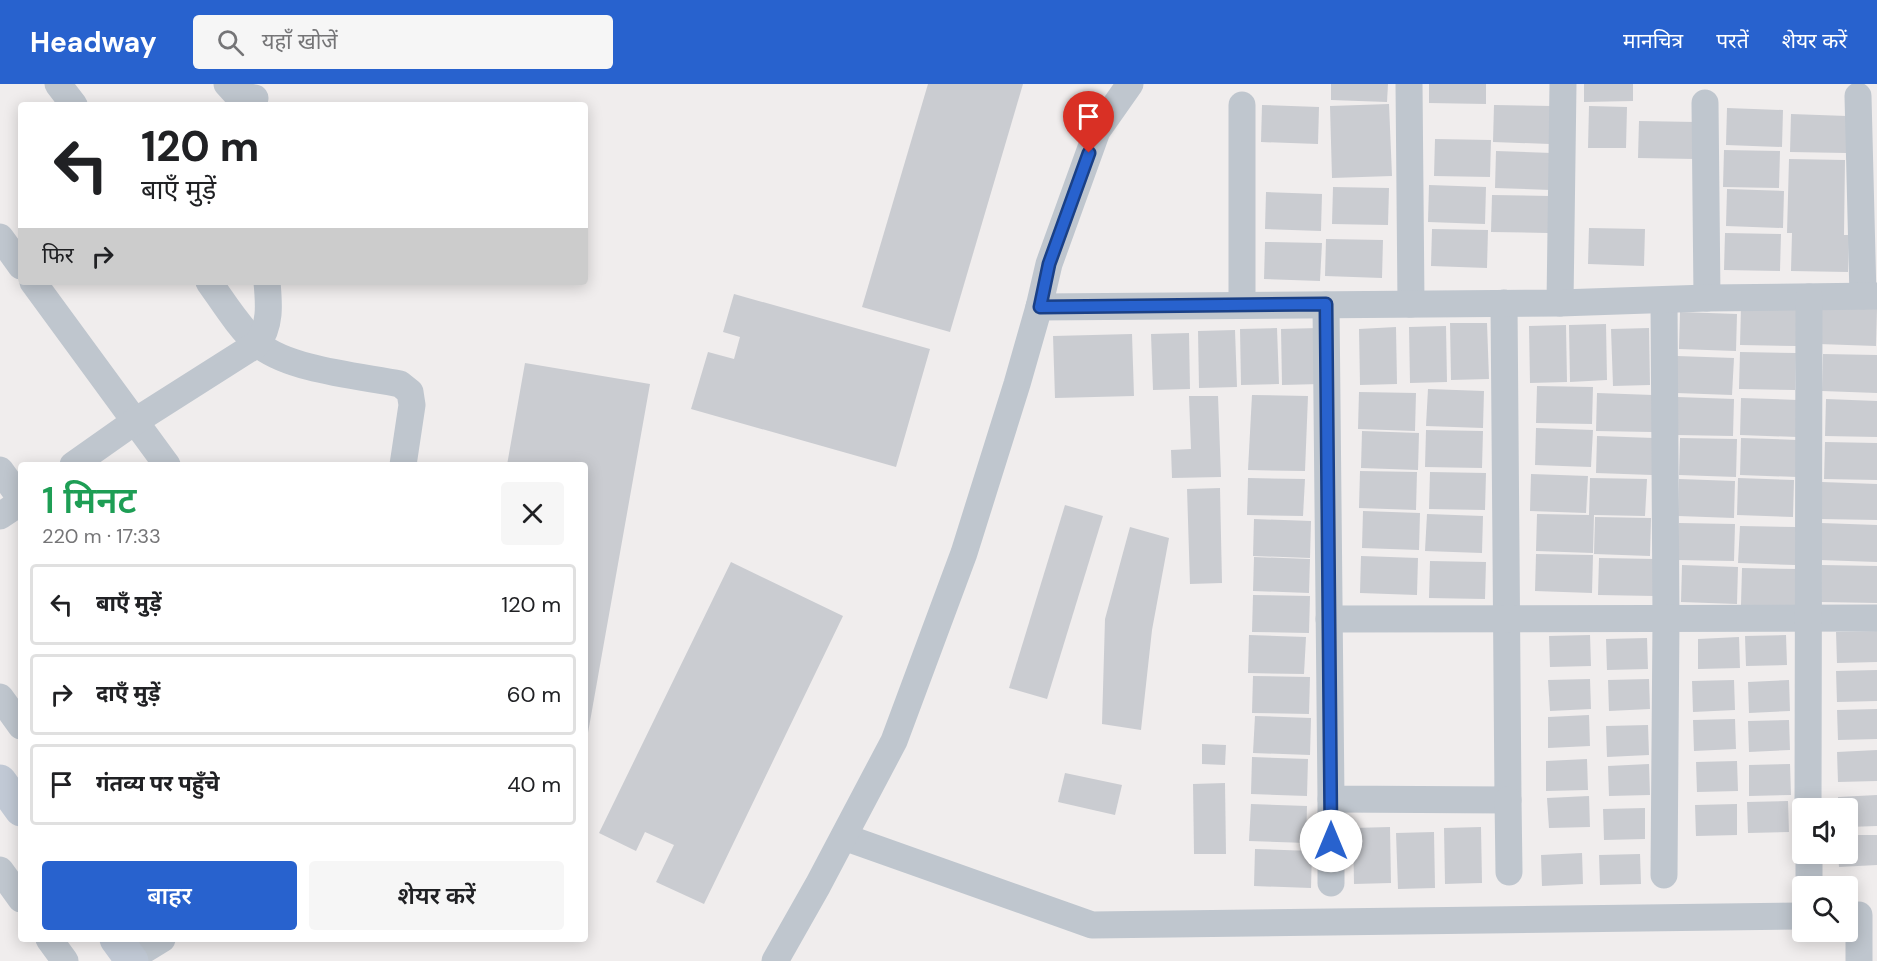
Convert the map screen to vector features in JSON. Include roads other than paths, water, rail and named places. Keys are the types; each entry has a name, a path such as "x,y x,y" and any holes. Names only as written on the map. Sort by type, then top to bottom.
{"street":[{"path":"58,84 72,102"},
{"path":"227,84 237,94 255,96"},
{"path":"776,961 894,741 956,575 1017,384 1040,307 1049,264 1097,131 1130,84"},
{"path":"1409,84 1411,304"},
{"path":"1560,303 1563,84"},
{"path":"1040,307 1560,303 1870,296 1858,96"},
{"path":"1705,104 1707,298"},
{"path":"1242,105 1242,305"},
{"path":"0,237 18,262"},
{"path":"35,285 165,462"},
{"path":"211,285 257,344 278,356 307,366 400,384 410,392 412,405 403,462"},
{"path":"77,462 134,422 257,344 265,334 268,320 267,285"},
{"path":"1808,798 1809,297"},
{"path":"1664,300 1666,620 1664,875"},
{"path":"1504,303 1509,872"},
{"path":"1326,304 1331,883"},
{"path":"0,470 18,496"},
{"path":"0,516 18,502"},
{"path":"1329,619 1877,618"},
{"path":"0,697 18,722"},
{"path":"0,781 18,806"},
{"path":"1331,799 1508,800"},
{"path":"844,837 1092,925 1792,916"},
{"path":"0,870 18,895"},
{"path":"1859,961 1861,915"},
{"path":"51,942 65,961"},
{"path":"126,955 155,942"}]}
